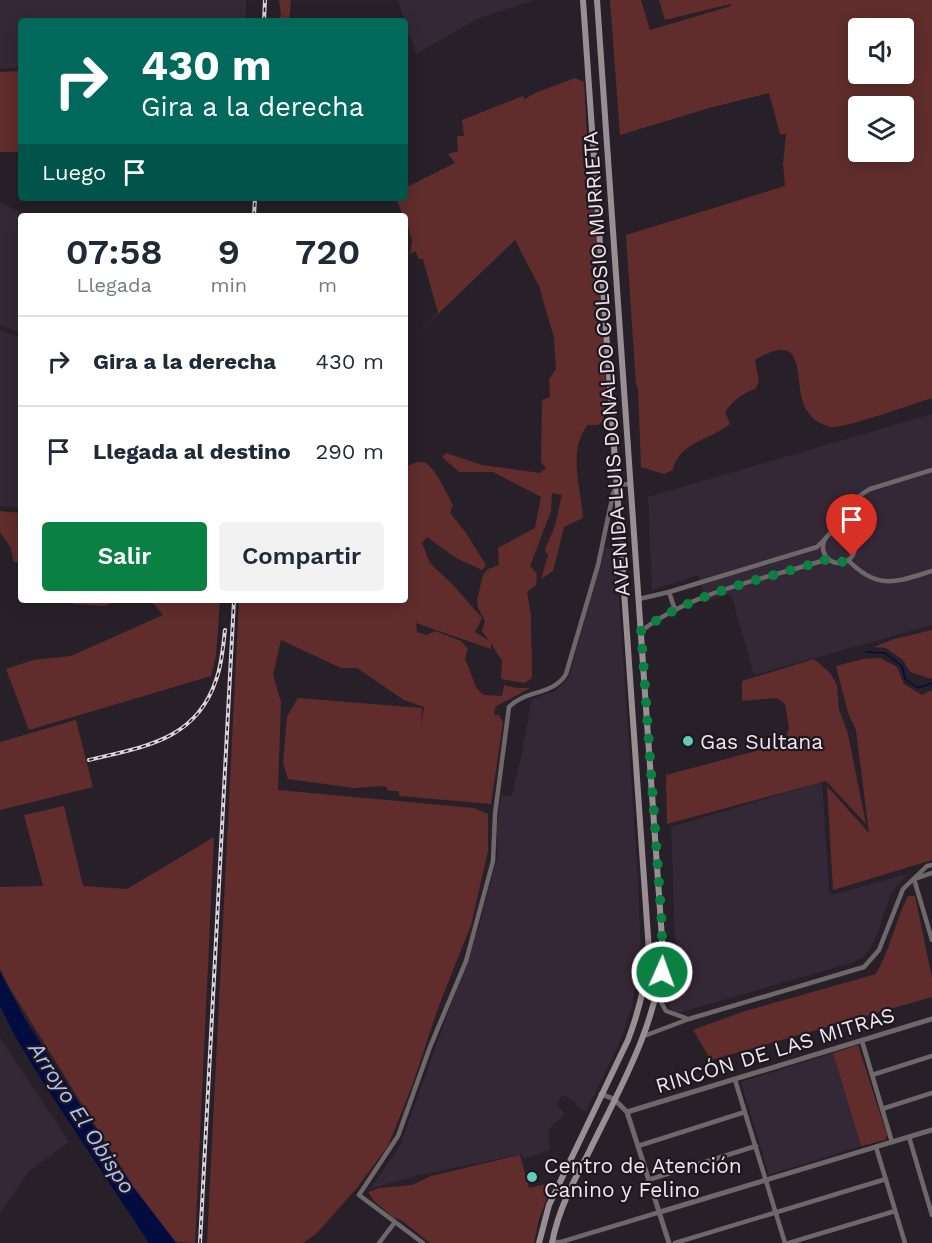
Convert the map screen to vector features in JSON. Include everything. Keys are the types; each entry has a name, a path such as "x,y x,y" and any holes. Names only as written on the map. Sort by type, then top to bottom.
{"main road":[{"name":"AVENIDA LUIS DONALDO COLOSIO MURRIETA","path":"539,1243 549,1205 628,1040 642,1002 649,951 584,0"},
{"name":"AVENIDA LUIS DONALDO COLOSIO MURRIETA","path":"552,1243 569,1191 644,1035 657,996 663,953 597,0"},
{"path":"646,891 659,891"}],"street":[{"path":"842,531 849,506 862,493 932,470"},
{"path":"423,1243 359,1194 398,1136 430,1047 466,961 493,861 495,814 509,707 520,699 558,684 566,674 598,565 613,494 617,485 630,484"},
{"path":"639,598 669,592 817,547 832,532 842,531 851,536 855,546 855,551 848,560 838,563 828,559 738,584 675,610 641,631"},
{"path":"824,540 823,550 828,559"},
{"path":"848,560 866,575 884,582 893,582 932,571"},
{"path":"669,592 675,610"},
{"path":"644,1035 689,1019 864,967 879,950 903,889 927,866 932,865"},
{"path":"914,879 932,873"},
{"path":"914,879 932,940"},
{"path":"657,996 666,1011 689,1019"},
{"name":"RINCÓN DE LAS MITRAS","path":"627,1112 932,1019"},
{"path":"862,1041 892,1142"},
{"path":"872,1075 932,1056"},
{"path":"735,1080 787,1243 895,1211"},
{"path":"882,1109 932,1093"},
{"path":"601,1094 614,1099 627,1112 669,1243"},
{"path":"638,1146 745,1112"},
{"path":"552,1243 932,1130"},
{"path":"909,1137 932,1215"},
{"path":"648,1180 756,1146"},
{"path":"876,1147 904,1243"},
{"path":"675,1243 886,1179"},
{"path":"380,1243 395,1222"}],"shaded area":[{"path":"0,0 246,0 246,18 18,18 18,67 0,69"},
{"path":"279,0 291,0 289,18 280,18"},
{"path":"398,0 534,0 479,18 416,54 408,30 408,18 404,18"},
{"path":"610,0 641,0 650,30 731,6 730,4 665,20 659,0 932,0 932,398 862,420 830,427 818,422 808,412 803,402 793,355 785,350 773,351 755,360 759,382 755,389 738,398 725,412 730,424 688,448 676,461 673,470 664,474 641,467 638,389 626,235 785,186 783,164 786,134 780,134 769,93 709,108 620,135"},
{"path":"18,71 18,152 0,152 0,72"},
{"path":"575,78 584,82 588,156 584,158 588,198 593,199 607,401 603,421 598,425 588,425 578,445 577,469 583,518 564,527 553,571 541,579 548,555 545,549 555,526 562,495 552,493 551,511 530,566 537,574 536,585 527,592 531,615 532,678 525,683 501,679 502,661 491,643 491,649 416,623 417,632 427,635 435,631 461,641 468,649 465,659 477,689 484,695 502,696 504,685 530,688 495,707 494,715 499,715 503,722 491,804 400,796 398,791 389,791 385,786 354,788 288,779 283,763 287,717 298,698 422,708 421,727 424,707 404,700 357,668 341,668 281,640 273,675 281,702 278,790 474,808 488,814 488,851 471,925 388,1146 356,1189 316,1234 303,1243 207,1243 239,603 408,603 408,466 423,462 440,480 453,505 450,513 486,565 482,570 456,558 427,537 422,543 430,563 482,618 475,632 489,641 482,631 485,621 478,608 477,600 483,575 488,569 499,565 498,548 535,528 541,497 493,472 459,472 442,457 446,453 482,465 540,473 546,468 541,462 542,400 550,397 549,379 556,369 554,338 539,286 515,240 413,338 438,313 423,259 419,259 415,251 410,254 412,241 408,227 408,213 402,213 397,201 408,201 408,186 455,163 448,154 458,151 457,136 464,136 462,120 523,96 525,99"},
{"path":"0,203 24,213 18,213 18,332 0,325"},
{"path":"0,330 18,337 18,508 0,506"},
{"path":"932,414 932,625 754,675 731,594 706,601 698,575 652,590 648,497"},
{"path":"0,511 18,513 18,562 13,562 11,548 0,532"},
{"path":"604,548 613,548 617,569 641,949 632,1005 621,1039 586,1112 576,1106 577,1102 562,1095 557,1104 565,1114 548,1130 550,1150 523,1159 522,1154 415,1176 370,1189 400,1146 479,927 498,854 496,833 501,795 512,796 532,699 556,691 569,677"},
{"path":"72,603 112,603 105,606"},
{"path":"153,603 220,603 216,656 211,676 29,730 6,669 33,660 71,656 163,615"},
{"path":"932,630 932,679 910,672 903,660 886,648 874,647 894,639"},
{"path":"880,658 897,667 904,684 922,695 932,690 932,860 833,890 827,786 869,833 856,730 848,713 836,666 863,659"},
{"path":"814,659 830,673 837,685 839,709 848,734 866,824 826,781 667,824 666,775 775,746 785,740 789,728 785,704 777,698 742,701 742,681"},
{"path":"76,720 93,787 0,810 0,742"},
{"path":"822,782 831,895 908,874 891,892 870,949 854,962 674,1014 669,1006 678,944 675,939 671,827"},
{"path":"64,806 83,886 127,889 214,837 195,1243 176,1242 133,1186 0,969 0,887 43,886 24,815"},
{"path":"908,896 915,896 932,978 932,997 711,1060 693,1030 742,1012 876,974"},
{"path":"0,1038 69,1142 30,1170 0,1213"},
{"path":"858,1045 887,1135 885,1140 861,1146 833,1053"},
{"path":"833,1053 861,1146 769,1175 741,1082"},
{"path":"520,1155 529,1188 550,1183 552,1185 539,1219 534,1243 430,1243 401,1220 394,1218 374,1201 368,1192 379,1188 412,1185 431,1176"}],"water":[{"name":"Arroyo El Obispo","path":"0,972 25,1019 132,1186 176,1243 149,1243 42,1081 0,1006"}],"waterway":[{"path":"867,652 885,653 902,666 905,679 918,688 932,683"}],"railway":[{"path":"264,18 265,0"},
{"path":"254,213 255,201"},
{"path":"200,1243 234,603"},
{"path":"89,760 128,751 165,738 181,729 195,716 207,700 216,680 225,630"}],"place":[{"name":"Gas Sultana","path":"688,741"},
{"name":"Centro de Atención Canino y Felino","path":"532,1177"}],"route":[{"path":"662,972 662,926 641,631 675,610 738,584 828,559 838,563 844,562 852,556"}]}
